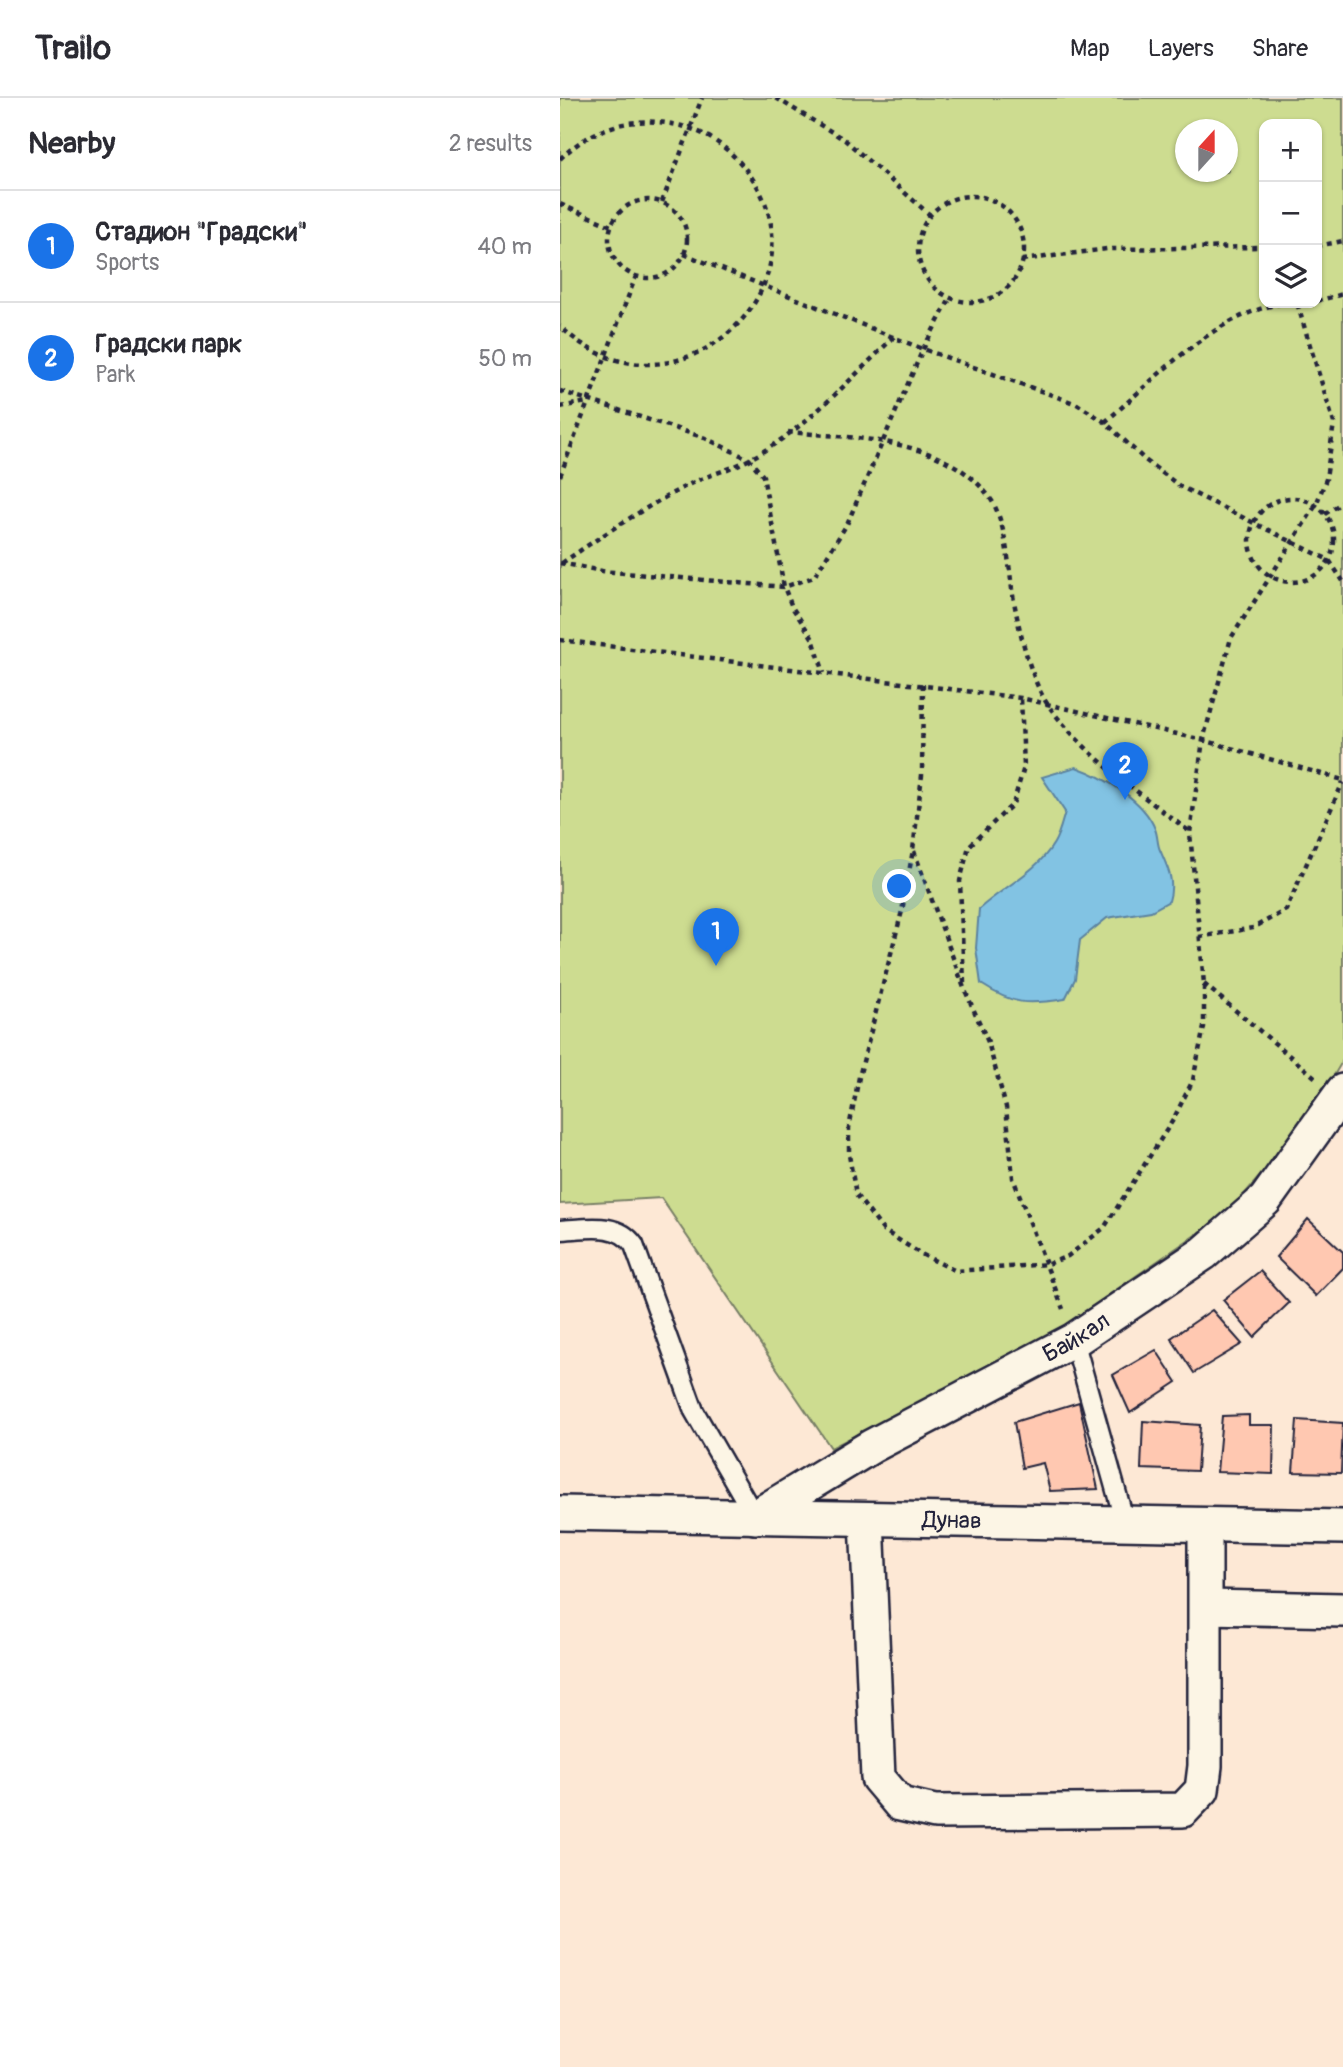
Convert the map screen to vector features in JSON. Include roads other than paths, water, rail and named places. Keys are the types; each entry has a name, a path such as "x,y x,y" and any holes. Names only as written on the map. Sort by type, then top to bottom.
{"street":[{"name":"Байкал","path":"755,1517 872,1446 1074,1340 1204,1253 1265,1200 1342,1096"},
{"name":"Дунав","path":"560,1513 1343,1527"},
{"path":"867,1518 878,1778 900,1804 935,1812 1183,1810 1202,1790 1205,1766 1206,1525"},
{"path":"1206,1607 1343,1610"}],"lane":[{"path":"560,1230 613,1228 627,1235 634,1245 694,1411 755,1517"},
{"path":"1074,1340 1125,1523"}],"water":[{"path":"1076,767 1122,791 1150,818 1170,875 1169,901 1151,911 1107,918 1080,940 1075,979 1065,999 1040,1002 1012,1000 981,984 976,948 979,909 1029,871 1054,843 1065,812 1042,777"}],"place":[{"name":"Градски парк","path":"1125,800"},
{"name":"Стадион \"Градски\"","path":"716,966"}]}
